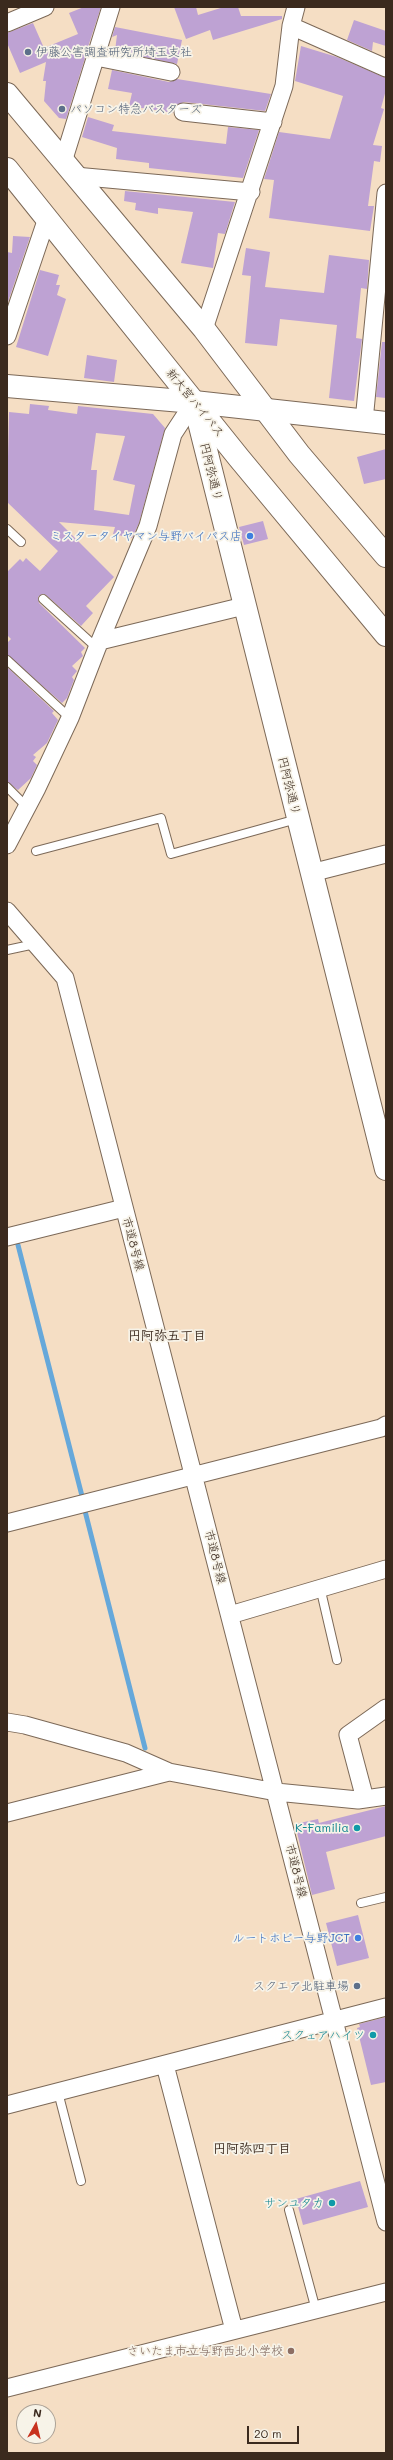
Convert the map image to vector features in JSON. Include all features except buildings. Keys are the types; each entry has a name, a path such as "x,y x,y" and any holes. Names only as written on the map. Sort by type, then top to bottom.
{"main road":[{"path":"7,94 204,329 268,411 299,454 386,556"},
{"name":"新大宮バイパス","path":"7,169 194,402 386,635"},
{"path":"7,386 194,402 386,423"},
{"name":"円阿弥通り","path":"194,402 311,873 382,1142 386,1169"}],"street":[{"path":"7,23 45,7"},
{"path":"111,7 96,57 69,169 251,192"},
{"path":"204,329 251,192 284,86 291,26 296,7"},
{"path":"291,26 386,68"},
{"path":"96,57 171,72"},
{"path":"183,112 273,122"},
{"path":"364,421 386,193"},
{"path":"7,336 47,218"},
{"path":"7,844 27,807 70,718 98,645 148,526 173,434 194,402"},
{"path":"98,645 244,606"},
{"path":"311,873 386,854"},
{"name":"市道8号線","path":"7,911 65,978 386,2222"},
{"path":"7,1237 124,1208"},
{"path":"7,1522 194,1477 381,1428 386,1425"},
{"path":"230,1615 320,1587 386,1569"},
{"path":"365,1799 348,1734 386,1708"},
{"path":"7,1722 25,1725 126,1753 169,1772 276,1792 365,1799 386,1796"},
{"path":"7,1813 169,1772"},
{"path":"7,2105 386,2007"},
{"path":"165,2064 234,2330"},
{"path":"7,2388 386,2292"}],"lane":[{"path":"7,529 21,542"},
{"path":"44,599 98,645"},
{"path":"7,660 70,718"},
{"path":"7,787 27,807"},
{"path":"36,851 161,818 171,854 298,818"},
{"path":"7,950 35,944"},
{"path":"320,1587 338,1660"},
{"path":"361,1903 386,1897"},
{"path":"58,2092 81,2181"},
{"path":"289,2210 316,2310"}],"waterway":[{"path":"18,1245 82,1496"},
{"path":"85,1511 145,1748"}],"place":[{"name":"伊藤公害調査研究所埼玉支社","path":"28,52"},
{"name":"パソコン特急バスターズ","path":"62,109"},
{"name":"ミスタータイヤマン与野バイパス店","path":"250,536"},
{"name":"K-Familia","path":"357,1828"},
{"name":"ルートホビー与野JCT","path":"358,1938"},
{"name":"スクエア北駐車場","path":"357,1986"},
{"name":"スクェアハイツ","path":"373,2035"},
{"name":"サンユタカ","path":"332,2203"},
{"name":"さいたま市立与野西北小学校","path":"291,2351"}],"district":[{"name":"円阿弥五丁目","path":"167,1336"},
{"name":"円阿弥四丁目","path":"252,2149"}]}
